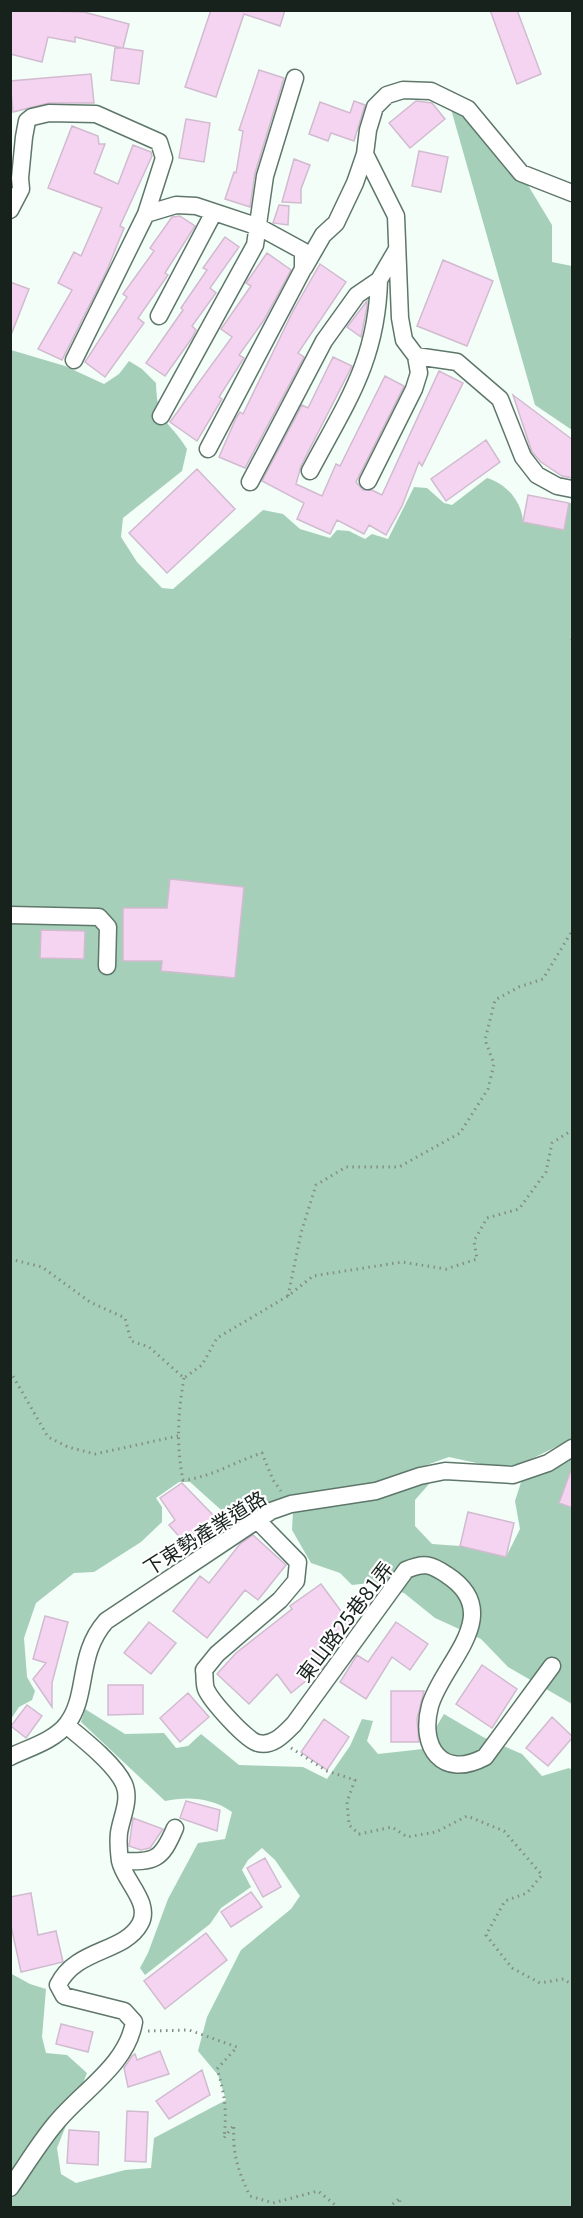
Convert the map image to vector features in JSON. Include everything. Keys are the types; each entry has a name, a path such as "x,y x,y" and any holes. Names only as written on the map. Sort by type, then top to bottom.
{"street":[{"path":"161,416 255,245 266,176 295,78"},
{"path":"208,449 322,235 336,223 356,183 375,107 387,95 403,90 431,91 468,109 521,173 573,193"},
{"path":"10,210 21,189 15,176 27,121 32,117 50,113 96,114 159,142 164,158 146,214 74,360"},
{"path":"365,154 396,216 396,251 404,340 416,356 419,373 414,389 368,481"},
{"path":"146,214 176,205 196,206 213,214 258,226 303,251 303,269"},
{"path":"159,316 213,214"},
{"path":"250,482 324,341 357,295 379,280 396,251"},
{"path":"310,471 364,369 378,309 379,280"},
{"path":"416,356 457,362 500,399 523,457 537,476 557,486 573,489"},
{"path":"10,915 99,917 108,927 107,966"},
{"name":"下東勢產業道路","path":"66,1725 76,1706 93,1636 106,1621 256,1519 291,1504 376,1491 420,1476 445,1471 513,1475 548,1463 573,1448"},
{"path":"256,1519 298,1562 296,1581 280,1600 217,1654 204,1670 206,1689 244,1735 258,1743 267,1743 281,1737"},
{"name":"東山路25巷81弄","path":"281,1737 406,1570 420,1564 431,1564 462,1584 469,1597 471,1617 466,1640 430,1704 429,1732 433,1747 442,1762 454,1766 471,1764 485,1757 552,1665"},
{"path":"10,1757 50,1738 66,1725 90,1745 124,1784 126,1796 119,1834 120,1861 126,1878 139,1898 143,1912 140,1924 127,1938 68,1968 58,1985 64,1996 124,2011 134,2022 132,2037 93,2086 56,2123 10,2188"},
{"path":"120,1861 147,1862 159,1857 165,1850 175,1828"}],"path":[{"path":"573,639 573,644"},
{"path":"288,1296 301,1233 316,1185 346,1167 399,1167 460,1133 488,1089 494,1064 484,1040 495,1000 519,987 543,979 573,931"},
{"path":"291,1504 273,1480 262,1453 235,1461 198,1479 183,1479 178,1436 179,1403 184,1378 202,1365 217,1338 288,1296 314,1276 402,1262 446,1269 477,1259 474,1241 488,1218 519,1209 546,1172 552,1143 573,1130"},
{"path":"10,1259 42,1268 90,1302 125,1318 131,1341 149,1347 184,1378"},
{"path":"10,1371 48,1437 68,1447 95,1454 178,1436"},
{"path":"281,1737 280,1740 327,1771 356,1780 347,1802 349,1825 359,1833 393,1827 407,1837 436,1832 467,1816 504,1831 542,1875 527,1893 505,1901 486,1935 512,1968 540,1983 564,1979 573,1985"},
{"path":"132,2037 137,2031 189,2030 237,2047 217,2069 225,2092 227,2117 224,2138 234,2125 233,2145 237,2169 250,2196 273,2203 318,2191 339,2208"},
{"path":"388,2208 400,2198 399,2208"}],"green space":[{"path":"445,88 473,107 520,172 552,225 552,262 572,266 572,430 535,405"},
{"path":"11,350 65,366 104,384 119,374 129,361 142,369 156,383 161,414 187,449 182,471 123,518 121,537 137,562 162,588 173,589 263,510 283,514 300,529 330,538 337,530 349,531 365,539 372,534 388,539 414,487 427,488 444,503 452,505 487,478 507,489 512,495 520,508 523,522 564,530 569,503 572,503 572,1439 521,1464 495,1467 449,1457 371,1485 268,1506 241,1517 230,1518 190,1482 179,1482 156,1498 162,1507 162,1522 141,1542 94,1572 74,1573 36,1603 24,1638 27,1677 35,1691 32,1700 19,1707 11,1719"},
{"path":"572,1455 572,1704 508,1667 481,1639 435,1618 404,1593 370,1583 352,1585 340,1573 311,1563 292,1530 293,1511 425,1477 429,1484 415,1500 415,1526 432,1544 460,1546 506,1557 520,1529 515,1501 522,1479"},
{"path":"85,1709 125,1734 164,1733 176,1748 188,1746 201,1734 239,1765 303,1767 327,1779 350,1746 362,1719 373,1721 367,1741 378,1754 423,1749 444,1714 483,1737 522,1754 542,1776 569,1768 572,1770 572,2207 11,2207 10,1973 30,1984 46,1989 42,2037 46,2053 67,2055 87,2073 57,2148 61,2174 76,2183 125,2170 151,2168 154,2138 226,2100 218,2075 198,2051 207,2017 241,1950 291,1909 300,1896 275,1860 262,1848 248,1860 242,1870 251,1887 221,1908 210,1924 145,1975 140,1968 168,1899 198,1843 225,1839 232,1812 200,1799 165,1801 81,1722"}],"building":[{"path":"10,10 84,12 129,24 123,48 143,51 139,84 111,80 115,48 122,48 75,37 75,42 48,37 42,62 10,54"},
{"path":"211,10 285,10 280,26 244,14 216,97 185,87"},
{"path":"490,10 517,10 541,74 517,84"},
{"path":"259,70 284,78 255,173 250,207 225,199 234,172 236,173 243,131 239,130"},
{"path":"91,74 94,103 49,103 13,112 10,81"},
{"path":"354,101 365,105 354,141 331,133 328,141 309,134 320,102 350,113"},
{"path":"416,101 432,103 445,119 410,148 389,123"},
{"path":"186,119 210,123 204,162 179,158"},
{"path":"72,126 98,136 99,144 105,144 94,173 118,184 133,145 151,152 152,156 120,226 124,228 107,270 62,360 38,349 72,290 58,283 74,252 81,256 102,208 48,188"},
{"path":"419,151 448,157 441,192 412,186"},
{"path":"294,159 310,165 301,189 301,203 282,202"},
{"path":"279,205 289,206 288,225 273,223"},
{"path":"180,216 195,226 165,273 168,275 138,318 144,323 105,377 85,362 127,297 123,294 154,251 150,248 172,217"},
{"path":"225,237 239,247 210,288 216,293 192,326 196,330 192,338 165,376 146,363 183,310 181,308 207,270 203,268"},
{"path":"267,253 291,270 264,320 239,355 244,358 219,397 222,399 197,441 170,422 232,337 221,329 251,286 246,283"},
{"path":"443,260 493,281 467,346 417,326"},
{"path":"320,264 346,282 298,353 304,357 245,468 219,457 236,418 240,412 243,414 293,311"},
{"path":"10,282 29,289 11,335 10,335"},
{"path":"367,301 367,307 361,337 347,327"},
{"path":"333,357 352,366 301,466 296,484 322,496 336,464 340,466 385,376 404,386 356,482 363,490 372,490 382,495 439,371 463,383 422,466 419,462 402,506 386,535 369,525 364,534 337,520 330,534 297,519 304,503 262,481 302,405 308,408"},
{"path":"513,395 573,440 573,478 562,476 541,462 532,452"},
{"path":"486,440 500,462 446,501 431,479"},
{"path":"197,469 235,509 167,573 129,533"},
{"path":"528,495 569,503 564,530 523,522"},
{"path":"170,879 244,887 235,978 161,971 162,961 123,961 123,908 167,908"},
{"path":"41,930 85,931 84,959 40,958"},
{"path":"571,1470 573,1470 573,1508 559,1503"},
{"path":"182,1483 214,1516 184,1542 169,1525 175,1520 160,1498"},
{"path":"468,1512 514,1523 506,1557 460,1546"},
{"path":"253,1535 286,1565 258,1600 245,1590 207,1638 173,1611 200,1576 209,1583 240,1544"},
{"path":"321,1584 352,1626 342,1640 318,1658 324,1665 321,1669 291,1693 277,1674 249,1704 217,1674 236,1653 292,1609 290,1606"},
{"path":"45,1616 68,1622 52,1683 52,1707 33,1679 46,1663 33,1659"},
{"path":"149,1622 176,1643 151,1674 124,1653"},
{"path":"396,1622 428,1644 410,1670 392,1657 366,1699 340,1682 357,1655 368,1662"},
{"path":"482,1665 517,1689 492,1728 456,1704"},
{"path":"108,1685 143,1685 143,1714 108,1715"},
{"path":"391,1691 424,1691 417,1719 419,1742 391,1742"},
{"path":"188,1693 209,1717 180,1742 160,1718"},
{"path":"27,1705 42,1716 26,1738 11,1726"},
{"path":"552,1717 573,1737 548,1766 526,1748"},
{"path":"324,1719 349,1737 327,1770 301,1752"},
{"path":"186,1801 220,1810 217,1831 180,1818"},
{"path":"133,1818 163,1829 150,1848 141,1850 129,1846"},
{"path":"265,1858 281,1887 263,1897 247,1868"},
{"path":"251,1892 262,1907 231,1927 221,1912"},
{"path":"31,1893 38,1935 56,1931 63,1962 21,1972 10,1921 10,1897"},
{"path":"206,1933 227,1960 165,2009 144,1981"},
{"path":"61,2024 93,2032 88,2052 56,2044"},
{"path":"160,2051 169,2074 128,2087 124,2068 132,2056 135,2054 137,2060"},
{"path":"202,2070 210,2095 169,2119 156,2101"},
{"path":"127,2111 148,2112 146,2162 125,2161"},
{"path":"69,2130 99,2132 98,2165 67,2163"}]}
